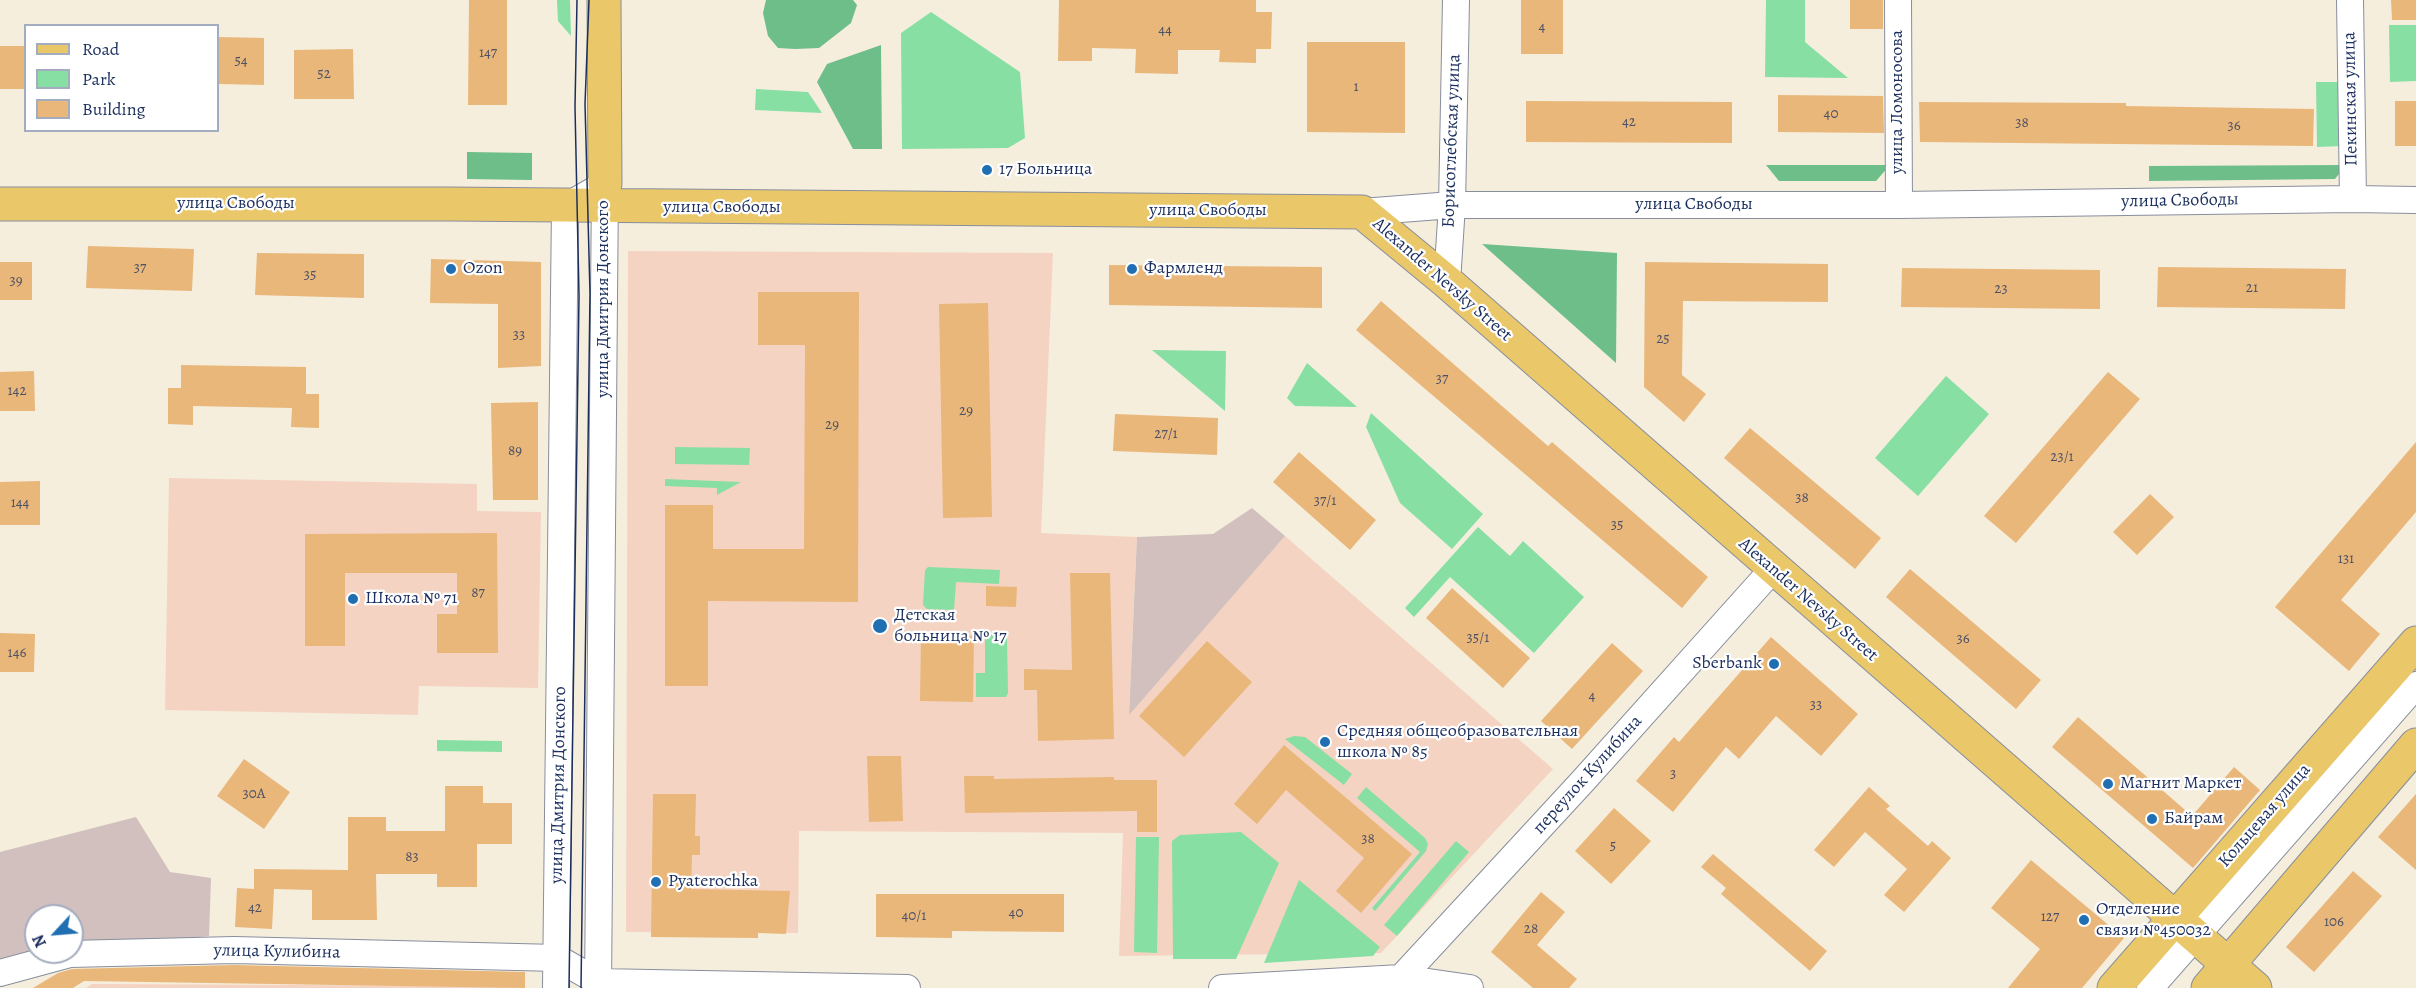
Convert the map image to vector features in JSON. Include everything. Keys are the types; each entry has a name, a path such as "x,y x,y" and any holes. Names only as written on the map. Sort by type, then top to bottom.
{"main road":[{"path":"604,0 605,196"},
{"name":"улица Свободы","path":"0,204 448,204 565,207 605,196 1362,212"},
{"name":"Alexander Nevsky Street","path":"1362,212 1447,282 2185,928 2218,976 2254,988"},
{"name":"Кольцевая улица","path":"2114,988 2185,928 2416,643"},
{"path":"2218,976 2416,745"}],"street":[{"name":"Борисоглебская улица","path":"1447,282 1452,205 1456,0"},
{"name":"улица Ломоносова","path":"1898,0 1899,205"},
{"name":"Пекинская улица","path":"2350,0 2353,199"},
{"name":"улица Дмитрия Донского","path":"598,985 605,196"},
{"name":"улица Свободы","path":"1362,212 1452,205 1899,205 2416,200"},
{"name":"улица Дмитрия Донского","path":"556,988 565,207"},
{"name":"переулок Кулибина","path":"1401,978 1582,782 1773,569"},
{"path":"2150,988 2185,928 2416,685"},
{"name":"улица Кулибина","path":"0,973 70,954 222,950 557,958"},
{"path":"557,958 598,985 907,988"},
{"path":"1222,988 1401,978 1430,985 1470,988"}],"shaded area":[{"name":"Детская больница № 17","path":"628,251 1053,253 1041,533 1137,537 1129,714 1285,536 1553,769 1381,953 1119,956 1123,833 799,831 798,933 626,932"},
{"name":"Школа № 71","path":"169,478 477,484 477,511 541,512 538,688 419,686 418,715 165,710"},
{"path":"1252,508 1285,536 1129,715 1137,537 1213,534"},
{"path":"136,817 170,872 211,878 209,936 84,948 84,904 24,904 24,956 0,964 0,852"},
{"path":"92,984 511,986 511,988 86,988"}],"green space":[{"path":"557,0 570,0 571,36 558,21"},
{"path":"766,0 853,0 857,5 851,23 819,48 795,49 778,48 768,36 763,13"},
{"path":"1766,0 1805,0 1805,42 1848,78 1765,77"},
{"path":"931,12 1020,72 1025,138 1008,148 902,149 901,33"},
{"path":"2389,25 2416,25 2416,81 2390,82"},
{"path":"881,45 882,149 853,149 817,82 827,64"},
{"path":"2316,82 2343,82 2343,146 2317,147"},
{"path":"756,89 808,92 822,113 755,110"},
{"path":"467,152 532,153 532,180 467,179"},
{"path":"1766,165 1890,165 1876,181 1779,181"},
{"path":"2346,165 2335,179 2149,181 2149,166"},
{"path":"1482,244 1617,253 1616,363"},
{"path":"1152,350 1226,351 1225,411"},
{"path":"1307,363 1357,407 1295,406 1287,398"},
{"path":"1946,376 1989,414 1918,496 1875,458"},
{"path":"1371,413 1483,514 1452,549 1400,503 1366,427"},
{"path":"675,447 750,448 749,465 675,464"},
{"path":"665,479 741,482 717,495 717,488 665,486"},
{"path":"1478,527 1510,556 1523,541 1584,597 1534,653 1450,577 1414,617 1405,608"},
{"path":"928,567 1000,570 999,584 956,582 954,610 927,609 923,605 925,570"},
{"path":"990,634 1004,634 1007,639 1008,693 1006,697 976,697 976,673 985,673 985,638"},
{"path":"1294,736 1305,737 1352,774 1344,785 1285,739"},
{"path":"437,740 502,741 502,752 437,751"},
{"path":"1366,787 1425,838 1428,844 1426,851 1375,911 1372,908 1420,852 1357,798"},
{"path":"1241,832 1279,863 1236,959 1173,959 1172,841 1180,835"},
{"path":"1136,837 1159,837 1157,953 1134,952"},
{"path":"1456,841 1469,852 1397,936 1384,925"},
{"path":"1299,880 1380,947 1373,956 1264,963"}],"building":[{"path":"469,0 507,0 507,105 468,105"},
{"path":"1059,0 1256,0 1256,12 1272,12 1271,49 1256,49 1256,63 1219,62 1220,50 1178,50 1178,74 1135,73 1136,49 1092,48 1092,61 1058,61"},
{"path":"1521,0 1563,0 1563,54 1521,54"},
{"path":"1850,0 1883,0 1883,29 1850,29"},
{"path":"2391,0 2416,0 2416,20 2392,20"},
{"path":"219,37 264,38 264,85 219,84"},
{"path":"1307,42 1405,42 1405,133 1307,132"},
{"path":"0,46 24,46 24,89 0,89"},
{"path":"353,49 354,99 294,99 294,50"},
{"path":"1778,95 1883,96 1884,133 1778,132"},
{"path":"1526,101 1732,102 1732,143 1526,142"},
{"path":"2395,101 2416,101 2416,146 2395,146"},
{"path":"1919,102 2126,103 2126,106 2314,109 2313,146 1920,142"},
{"path":"88,246 194,249 192,291 86,288"},
{"path":"257,253 364,254 364,298 255,295"},
{"path":"431,259 541,262 541,366 498,368 498,304 430,303"},
{"path":"0,262 32,262 32,300 0,300"},
{"path":"1645,262 1828,264 1828,302 1683,301 1682,375 1706,394 1684,422 1644,387"},
{"path":"1109,265 1322,267 1322,308 1109,305"},
{"path":"2158,267 2346,269 2345,309 2157,307"},
{"path":"1902,268 2100,270 2100,309 1901,307"},
{"path":"758,292 859,292 858,602 708,601 708,686 665,686 665,505 713,505 713,549 804,549 805,345 758,345"},
{"path":"1381,301 1548,446 1552,442 1708,577 1682,608 1356,330"},
{"path":"988,303 992,517 943,518 939,304"},
{"path":"181,365 306,367 306,394 319,394 319,428 291,427 292,408 193,406 193,425 168,424 168,388 181,388"},
{"path":"34,371 35,411 0,411 0,372"},
{"path":"2108,372 2140,399 2016,543 1984,516"},
{"path":"538,402 538,500 493,500 491,403"},
{"path":"1115,414 1218,418 1217,455 1113,451"},
{"path":"1750,428 1881,538 1855,569 1724,458"},
{"path":"2416,442 2416,512 2341,600 2380,634 2349,671 2275,607"},
{"path":"1299,452 1376,520 1350,550 1273,482"},
{"path":"40,481 40,525 0,525 0,482"},
{"path":"2150,494 2174,517 2137,555 2113,532"},
{"path":"497,533 498,653 437,653 437,614 457,614 457,573 345,573 345,646 305,646 305,534"},
{"path":"1910,569 2041,680 2016,709 1886,597"},
{"path":"1070,573 1110,573 1114,739 1038,741 1037,690 1024,690 1024,669 1072,670"},
{"path":"986,586 1017,587 1016,607 986,606"},
{"path":"1452,588 1530,658 1503,688 1426,618"},
{"path":"0,633 35,634 34,672 0,672"},
{"path":"921,635 974,636 973,702 920,701"},
{"path":"1771,637 1858,714 1821,756 1776,716 1739,759 1726,747 1673,812 1636,781 1674,737 1679,742"},
{"path":"1207,641 1252,682 1184,757 1139,716"},
{"path":"1612,643 1643,671 1572,749 1541,721"},
{"path":"2078,717 2192,816 2234,767 2260,790 2193,868 2052,747"},
{"path":"1284,745 1412,854 1361,913 1336,891 1364,858 1286,790 1257,824 1234,804"},
{"path":"867,756 901,756 903,821 869,822"},
{"path":"244,759 290,792 264,829 217,796"},
{"path":"964,776 994,776 994,779 1114,777 1114,780 1157,780 1157,832 1137,832 1137,811 965,813"},
{"path":"445,786 483,786 483,803 512,803 512,844 477,844 477,887 437,887 437,874 376,874 377,920 312,920 312,890 274,889 272,929 235,927 237,888 254,889 254,869 348,870 348,817 386,817 386,831 445,831"},
{"path":"1869,787 1890,806 1886,809 1928,846 1932,841 1951,858 1904,912 1884,895 1907,869 1865,832 1834,867 1814,850"},
{"path":"653,794 696,794 695,836 700,836 700,855 692,855 691,889 790,891 786,934 758,933 758,938 651,937"},
{"path":"2416,794 2416,870 2378,837"},
{"path":"1614,808 1651,841 1611,884 1575,851"},
{"path":"1713,854 1827,951 1810,971 1721,894 1726,888 1701,867"},
{"path":"2031,860 2124,938 2082,988 2008,988 2040,949 1991,908"},
{"path":"2353,871 2382,896 2314,972 2286,947"},
{"path":"1541,892 1565,912 1537,945 1577,979 1569,988 1533,988 1491,952"},
{"path":"876,894 1064,894 1064,932 952,931 952,938 876,937"},
{"path":"234,965 525,972 525,988 84,981 73,988 33,988 58,973 72,969"}],"tram line":[{"path":"569,988 579,296 575,107 577,0"},
{"path":"581,988 590,293 585,104 589,0"}],"place":[{"name":"17 Больница","path":"987,170"},
{"name":"Ozon","path":"451,269"},
{"name":"Фармленд","path":"1132,269"},
{"name":"Школа № 71","path":"353,599"},
{"name":"Детская больница № 17","path":"880,626"},
{"name":"Sberbank","path":"1774,664"},
{"name":"Средняя общеобразовательная школа № 85","path":"1325,742"},
{"name":"Магнит Маркет","path":"2108,784"},
{"name":"Байрам","path":"2152,819"},
{"name":"Pyaterochka","path":"656,882"},
{"name":"Отделение связи №450032","path":"2084,920"}]}
